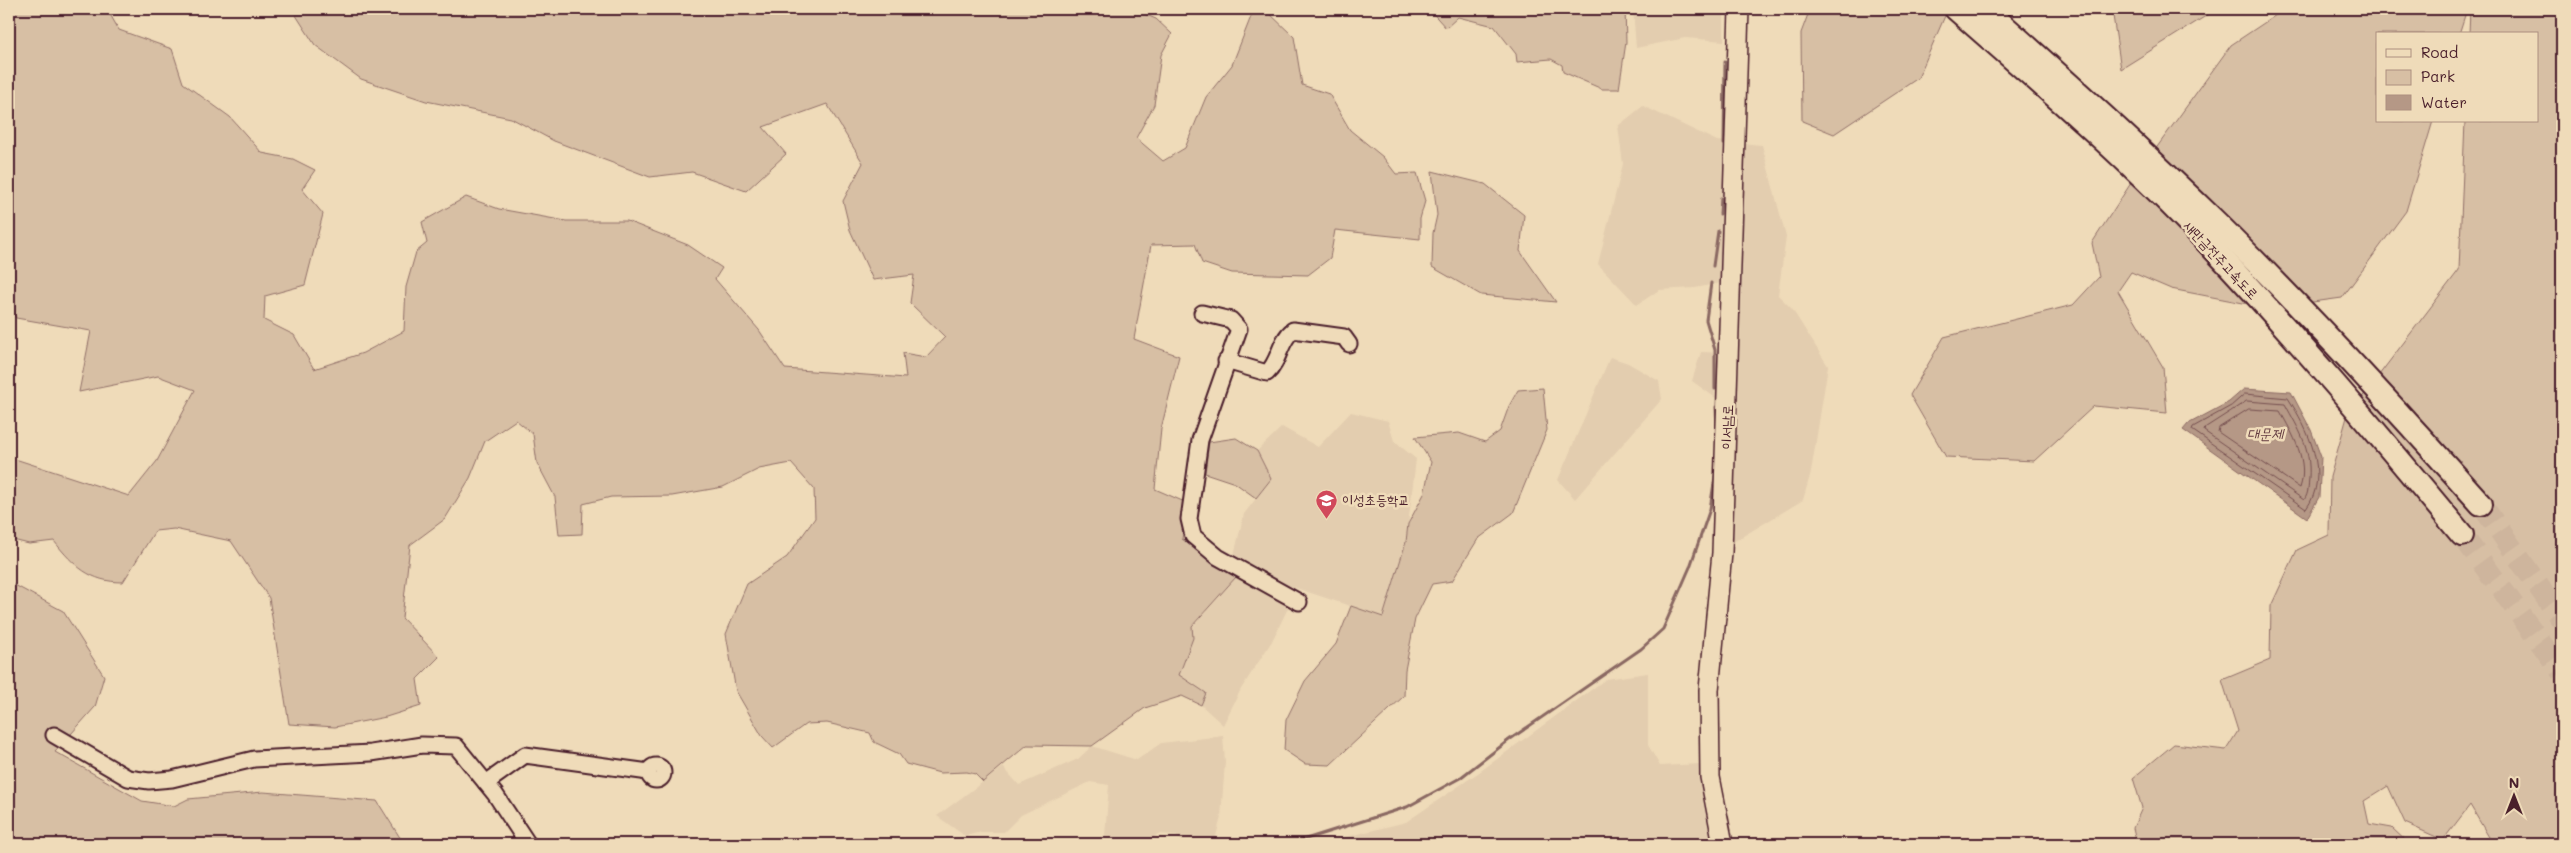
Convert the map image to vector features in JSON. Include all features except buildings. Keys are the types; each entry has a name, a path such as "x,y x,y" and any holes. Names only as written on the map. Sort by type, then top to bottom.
{"highway":[{"name":"새만금전주고속도로","path":"1956,9 2086,124 2205,240 2376,431 2462,535"},
{"name":"새만금전주고속도로","path":"1985,9 2084,96 2219,225 2392,405 2481,504"}],"main road":[{"name":"이서남로","path":"1723,844 1710,777 1709,690 1722,554 1739,9"}],"street":[{"path":"1202,313 1231,320 1238,329 1200,440 1189,519 1193,536 1218,557 1299,602"},
{"path":"1226,362 1267,373 1274,367 1286,335 1293,330 1344,337 1349,344"},
{"path":"54,735 128,778 149,781 172,779 254,759 371,753 422,745 456,746 486,783 528,844"},
{"path":"486,783 525,755 649,772"}],"shaded area":[{"path":"1633,9 1724,9 1724,41 1685,38 1636,48"},
{"path":"1643,106 1717,141 1762,145 1786,237 1778,295 1792,309 1828,366 1811,472 1803,500 1730,544 1738,414 1692,381 1701,352 1722,353 1721,283 1695,288 1659,290 1637,305 1598,264 1623,164 1618,126"},
{"path":"1610,357 1628,363 1659,381 1662,399 1575,499 1558,480"},
{"name":"이성초등학교","path":"1351,412 1388,421 1394,441 1416,459 1406,542 1383,617 1269,579 1234,555 1244,514 1271,479 1257,451 1282,427 1318,447"},
{"path":"1236,577 1289,606 1272,641 1241,689 1223,725 1201,705 1206,693 1179,675 1193,638 1192,627"},
{"path":"1648,673 1648,745 1660,766 1701,764 1703,797 1714,844 1318,844 1406,822 1478,773 1606,679"},
{"path":"1223,736 1225,762 1221,817 1214,844 1185,844 1175,835 1158,834 1146,844 1131,844 1105,836 1109,785 1090,782 1021,815 1004,832 981,832 965,836 937,816 1003,767 1019,785 1078,759 1092,746 1137,760 1161,743"}],"green space":[{"path":"9,9 107,9 119,30 172,49 183,83 230,117 262,153 293,159 315,170 302,189 323,214 305,285 265,296 264,320 294,335 314,369 363,353 404,331 406,287 416,252 427,243 422,222 466,197 499,209 566,221 627,221 688,245 722,268 715,279 759,330 785,369 906,378 903,353 926,357 945,337 910,303 914,275 873,280 850,230 843,201 863,163 827,104 763,127 786,154 746,191 692,172 650,177 554,141 511,118 426,101 361,79 315,45 292,9 1137,9 1137,11 1156,19 1172,34 1161,55 1154,105 1136,138 1163,161 1185,148 1206,97 1232,65 1254,9 1265,9 1294,37 1302,85 1329,94 1350,130 1383,157 1396,174 1417,173 1425,201 1420,219 1420,239 1335,230 1330,258 1308,275 1232,273 1202,263 1195,244 1151,245 1134,339 1179,356 1161,429 1155,489 1187,503 1182,539 1236,577 1192,626 1193,638 1179,675 1206,693 1201,705 1182,696 1145,708 1092,746 1027,745 983,782 975,774 967,772 940,773 906,764 899,754 874,742 870,733 827,723 806,724 773,748 762,736 736,691 726,634 747,584 787,557 815,518 814,489 791,463 759,469 723,487 672,496 611,497 583,504 582,534 559,535 555,497 537,463 533,434 516,420 485,441 470,478 445,519 410,545 402,618 439,657 417,679 421,706 386,717 335,727 289,724 269,598 231,541 174,529 155,531 123,582 92,576 76,565 54,541 29,544 9,539 9,457 129,496 157,461 195,390 158,376 79,392 91,331 16,318 9,308"},
{"path":"1429,9 1625,9 1626,42 1619,89 1602,89 1563,72 1562,65 1551,59 1517,62 1516,54 1494,26 1458,17 1446,28"},
{"path":"1810,9 1948,9 1918,78 1834,134 1802,121 1801,33"},
{"path":"2112,9 2217,9 2121,69"},
{"path":"2285,9 2467,9 2460,32 2376,32 2376,122 2433,122 2406,211 2342,298 2269,308 2171,289 2131,272 2118,291 2163,367 2167,413 2094,406 2034,461 1946,457 1910,395 1944,337 2073,305 2099,277 2092,243 2131,183 2231,45"},
{"path":"2470,9 2562,9 2562,844 2493,844 2470,805 2443,840 2405,823 2388,786 2364,801 2369,824 2392,828 2409,844 2137,844 2133,828 2142,808 2133,778 2174,744 2226,750 2238,731 2222,680 2270,660 2271,606 2297,550 2329,535 2330,477 2347,417 2459,270 2465,122 2538,122 2538,32 2469,32"},
{"path":"1432,171 1485,184 1524,215 1520,251 1556,302 1481,295 1432,267 1433,233 1437,215"},
{"path":"1543,388 1547,430 1513,513 1478,539 1452,581 1432,584 1415,619 1405,670 1404,696 1330,765 1305,764 1284,750 1286,720 1305,681 1336,644 1351,606 1383,617 1406,542 1408,524 1424,494 1431,462 1415,437 1459,433 1485,442 1500,431 1509,406 1518,390"},
{"path":"1236,438 1257,451 1271,479 1256,498 1235,483 1205,473 1209,442"},
{"path":"9,582 63,611 104,676 95,707 55,752 142,801 174,806 188,799 263,792 377,801 404,844 9,844"}],"water":[{"name":"대문제","path":"2244,389 2291,392 2311,430 2321,457 2319,497 2307,518 2183,430 2188,424 2229,402"}],"waterway":[{"path":"1724,144 1725,62"},
{"path":"1720,214 1721,198"},
{"path":"1713,266 1718,231"},
{"path":"1711,283 1706,320 1715,350 1715,389"},
{"path":"1716,407 1717,429"},
{"path":"1290,844 1407,807 1460,778 1509,740 1641,649 1663,629 1690,567 1710,509 1716,470"}],"tunnel":[{"path":"2481,504 2562,620"},
{"path":"2462,535 2562,672"}],"place":[{"name":"이성초등학교","path":"1326,519"}]}
